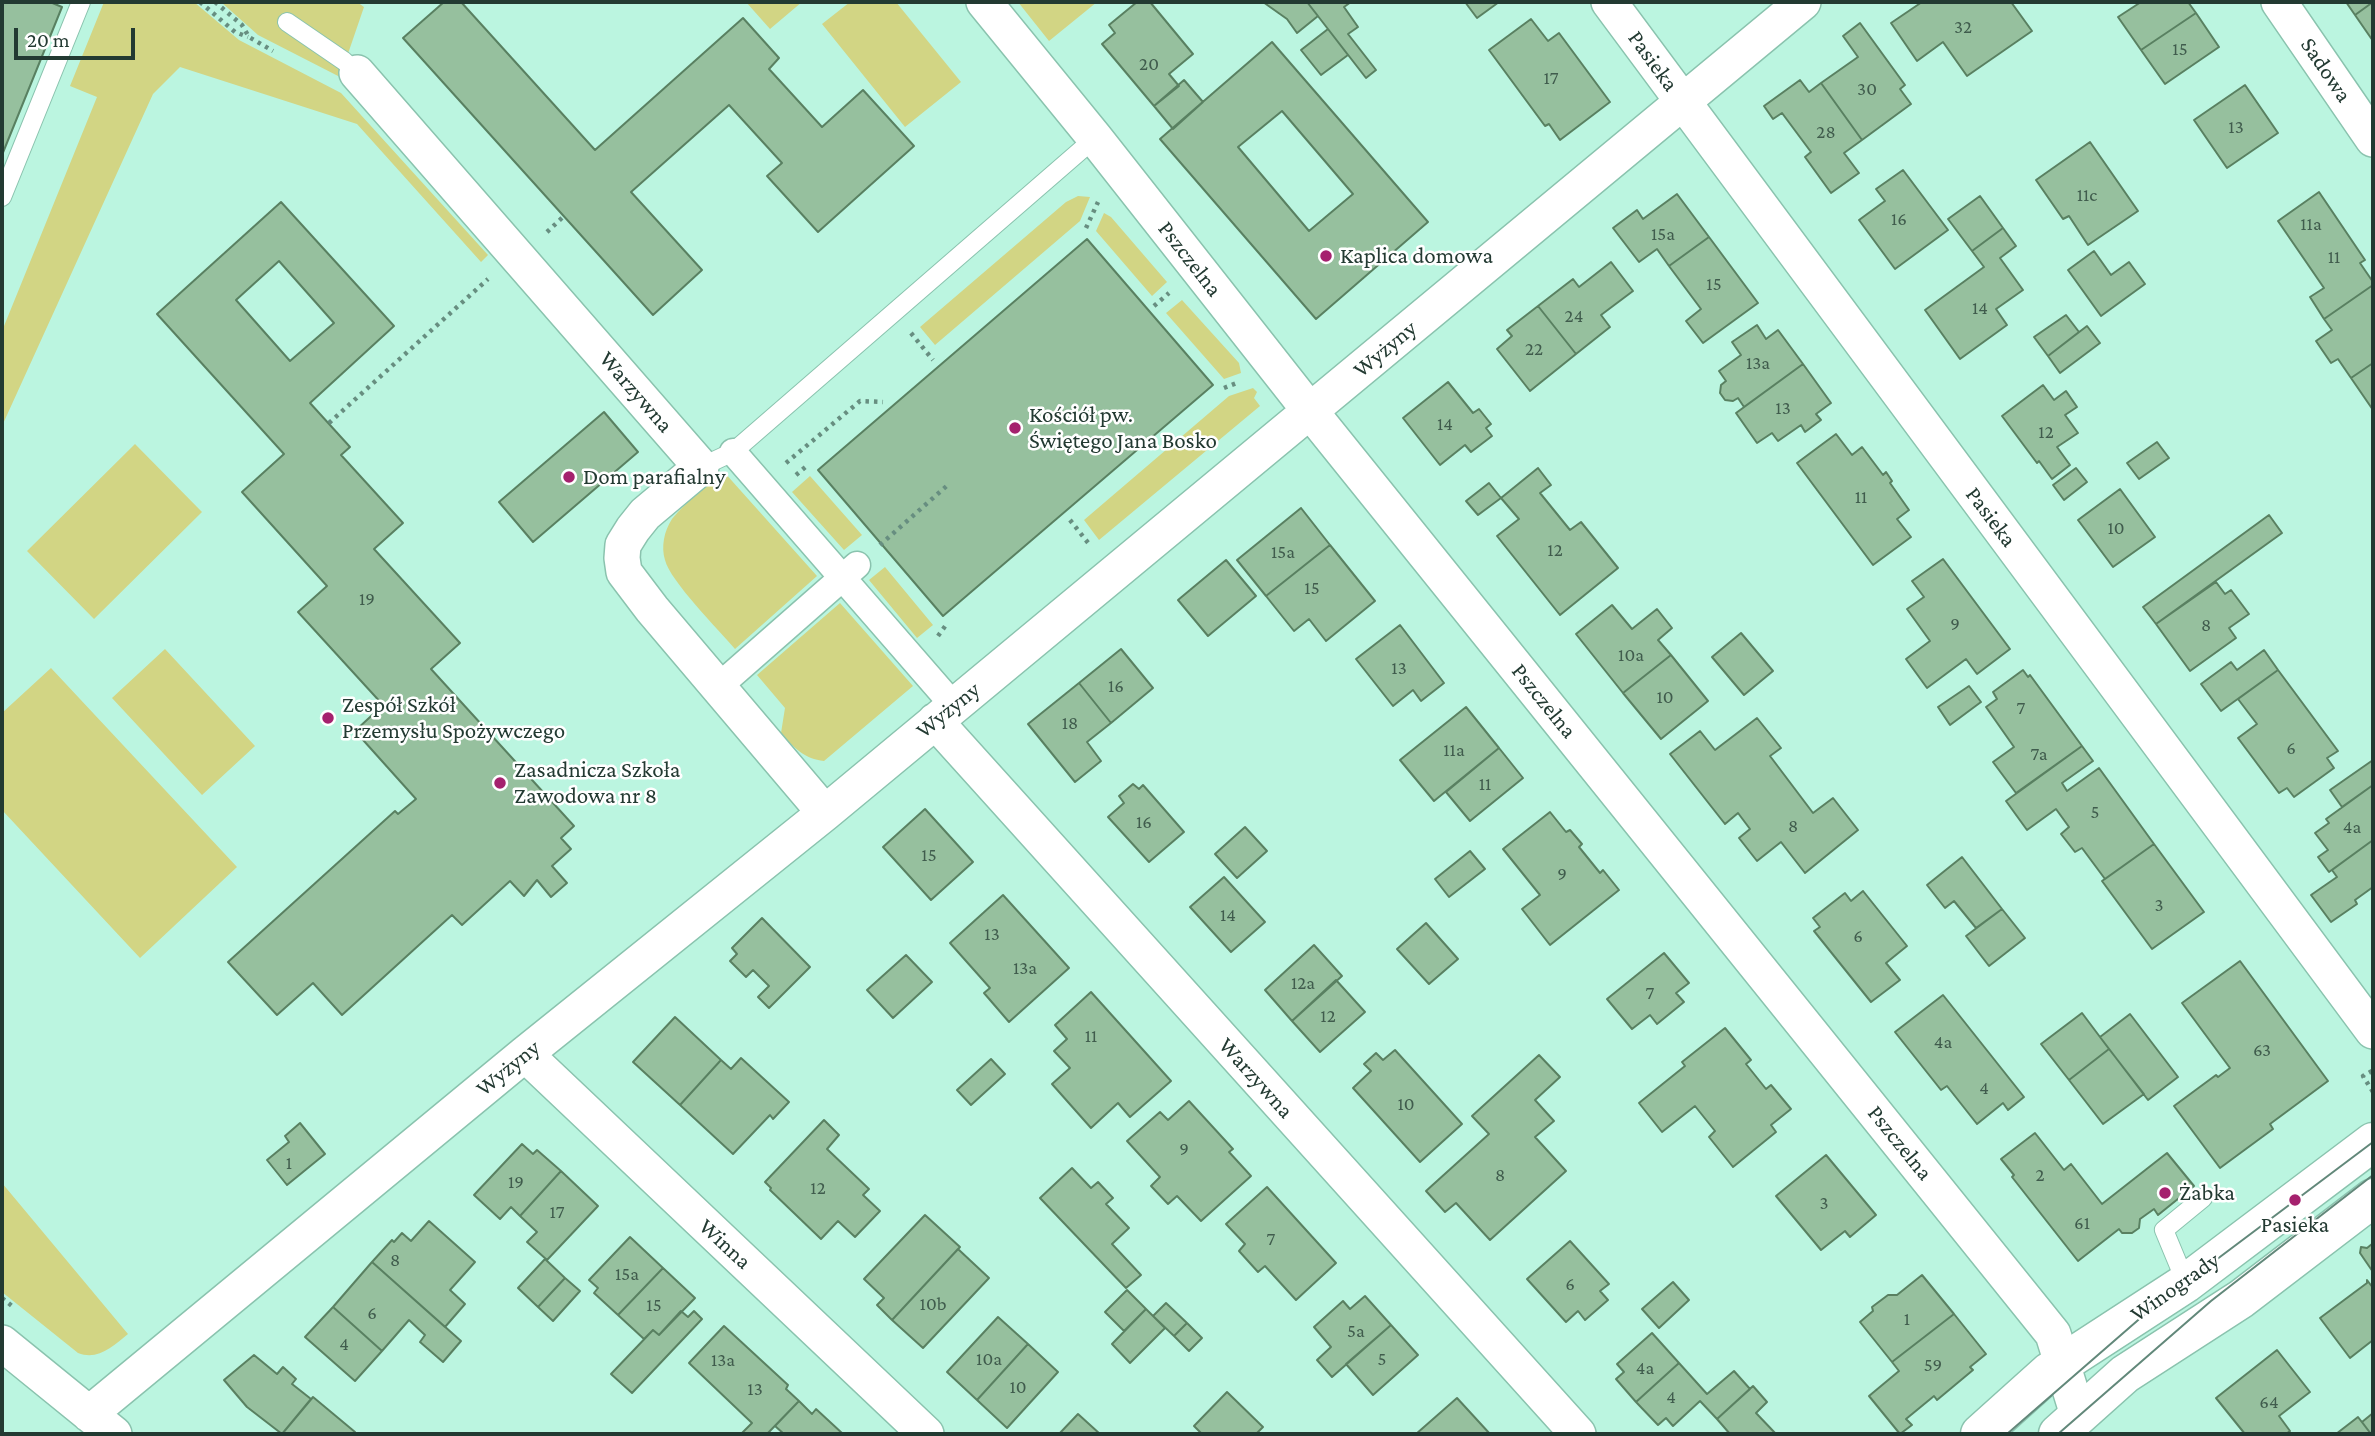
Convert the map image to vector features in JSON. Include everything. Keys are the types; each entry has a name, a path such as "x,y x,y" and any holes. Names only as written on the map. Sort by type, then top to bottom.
{"street":[{"name":"Pszczelna","path":"984,2 2053,1334 2063,1363 2068,1425"},
{"name":"Pasieka","path":"1609,2 2373,1031"},
{"name":"Wyżyny","path":"101,1424 525,1054 825,813 1804,2"},
{"name":"Sadowa","path":"2279,2 2373,139"},
{"name":"Warzywna","path":"357,73 701,467"},
{"path":"733,452 767,491 850,571 944,714"},
{"path":"701,467 645,514 623,545 621,558 624,572 825,813"},
{"path":"718,687 850,571"},
{"name":"Warzywna","path":"944,714 1578,1434"},
{"name":"Winna","path":"525,1054 926,1434"},
{"name":"Winogrady","path":"1980,1434 2049,1372 2186,1283 2373,1142"},
{"name":"Winogrady","path":"2068,1425 2125,1374 2241,1299 2373,1198"},
{"path":"2,1343 101,1424"}],"lane":[{"path":"2,197 81,2"},
{"path":"288,22 357,73"},
{"path":"701,467 733,452 1095,138"},
{"path":"2186,1283 2164,1230 2203,1198"}],"path":[{"path":"200,2 235,32 249,37"},
{"path":"1086,229 1097,204"},
{"path":"329,423 493,274"},
{"path":"1154,306 1175,289"},
{"path":"906,327 933,360"},
{"path":"767,491 774,473 860,401 883,402"},
{"path":"881,544 950,483"},
{"path":"1070,520 1091,547"},
{"path":"2373,1070 2363,1076 2373,1093"}],"green space":[{"path":"104,2 194,2 239,40 341,93 488,255 481,262 357,124 180,67 153,94 2,426 2,331 97,97 70,86"},
{"path":"221,2 357,2 364,7 340,77 258,35"},
{"path":"746,2 802,2 770,29"},
{"path":"850,2 896,2 961,82 905,127 822,24"},
{"path":"1018,2 1097,2 1049,41"},
{"path":"1078,196 1090,197 1080,221 935,345 920,327 1066,202"},
{"path":"1104,213 1111,217 1167,282 1152,296 1096,231"},
{"path":"1182,300 1239,363 1241,373 1224,379 1166,313"},
{"path":"1253,388 1257,392 1254,398 1260,406 1099,540 1084,520 1229,396"},
{"path":"135,444 202,512 94,619 27,551"},
{"path":"724,472 817,576 735,649 676,580 665,560 663,550 665,534 672,519"},
{"path":"810,476 862,535 844,550 792,492"},
{"path":"885,567 933,625 917,638 869,580"},
{"path":"840,603 913,686 824,761 800,752 781,733 785,708 757,675"},
{"path":"165,649 255,746 202,795 112,698"},
{"path":"51,668 237,867 140,958 2,810 2,713"},
{"path":"2,1183 128,1334 111,1347 99,1354 78,1353 2,1292"}],"building":[{"path":"2,2 50,2 62,7 2,155"},
{"path":"444,2 461,2 595,150 743,18 779,58 769,69 822,127 863,90 914,146 818,232 767,176 782,163 729,105 631,192 702,270 653,315 403,38"},
{"path":"1137,2 1150,2 1193,54 1169,74 1179,86 1154,106 1102,44 1115,33 1109,25"},
{"path":"1263,2 1307,2 1318,16 1297,33 1287,19"},
{"path":"1307,2 1351,2 1344,7 1358,27 1348,34 1376,70 1366,78"},
{"path":"1465,2 1499,2 1477,18"},
{"path":"1922,2 2011,2 2032,31 1967,76 1943,42 1917,61 1891,23"},
{"path":"2141,2 2188,2 2196,13 2141,50 2118,17"},
{"path":"2346,2 2373,2 2355,15"},
{"path":"2373,2 2373,41 2355,15"},
{"path":"2196,13 2219,47 2165,84 2141,50"},
{"path":"1531,19 1548,41 1559,33 1610,102 1560,140 1549,124 1545,126 1489,50"},
{"path":"1860,23 1905,85 1900,89 1911,104 1862,140 1821,83 1858,57 1843,36"},
{"path":"1328,29 1348,55 1321,75 1301,50"},
{"path":"1272,42 1428,222 1316,319 1160,139","holes":["1282,111 1353,194 1309,231 1238,147"]},
{"path":"1184,80 1203,102 1173,129 1154,106"},
{"path":"1800,80 1809,92 1821,83 1862,140 1844,153 1859,173 1831,193 1805,157 1811,152 1782,113 1773,119 1764,106"},
{"path":"2245,85 2278,133 2227,168 2194,120"},
{"path":"2090,142 2138,211 2088,245 2069,216 2063,219 2036,180"},
{"path":"1903,170 1948,230 1895,269 1859,220 1885,201 1876,189"},
{"path":"2319,192 2365,260 2360,263 2373,282 2373,285 2324,319 2310,297 2324,288 2278,221"},
{"path":"1677,194 1709,237 1669,266 1657,249 1639,262 1613,228 1637,210 1643,219"},
{"path":"1980,196 2003,228 1972,251 1948,219"},
{"path":"281,202 394,326 310,403 350,447 341,455 403,523 374,549 460,643 431,669 574,826 561,838 571,849 552,866 567,883 551,897 537,880 524,896 510,881 462,925 452,915 342,1015 313,983 277,1015 228,962 395,811 398,814 416,799 355,731 383,705 298,612 327,586 242,492 284,454 157,314","holes":["279,261 334,323 290,361 236,300"]},
{"path":"2003,228 2016,246 2000,258 2023,290 1996,309 2007,325 1960,359 1925,310 1984,267 1972,251"},
{"path":"1709,237 1758,303 1703,343 1686,321 1701,309 1669,266"},
{"name":"Kościół pw. Świętego Jana Bosko","path":"1087,239 1213,385 943,616 818,470"},
{"path":"2094,251 2111,275 2129,262 2145,284 2101,316 2068,270"},
{"path":"1611,262 1633,291 1601,315 1610,327 1576,354 1538,306 1573,279 1579,287"},
{"path":"2373,285 2373,363 2351,378 2338,359 2331,363 2316,341 2332,330 2324,319"},
{"path":"1538,306 1576,354 1530,391 1497,349 1512,336 1507,330"},
{"path":"2066,315 2079,332 2048,356 2034,337"},
{"path":"1757,325 1766,339 1778,330 1803,364 1744,407 1738,398 1733,401 1725,400 1720,393 1721,385 1726,381 1719,371 1741,355 1732,342"},
{"path":"2087,326 2100,343 2060,373 2048,356"},
{"path":"2373,363 2373,410 2351,378"},
{"path":"1803,364 1831,403 1816,414 1821,420 1805,432 1801,425 1778,441 1772,433 1757,443 1736,413"},
{"path":"1448,382 1473,413 1479,409 1491,424 1486,428 1492,436 1471,452 1465,445 1440,465 1403,418"},
{"path":"2043,385 2054,400 2066,391 2077,407 2065,415 2078,433 2057,447 2070,465 2052,479 2002,416"},
{"name":"Dom parafialny","path":"604,412 638,452 533,542 499,502"},
{"path":"1836,434 1852,455 1862,447 1883,475 1886,472 1892,481 1890,483 1909,510 1897,519 1911,537 1873,565 1797,463"},
{"path":"2157,442 2169,458 2139,479 2127,463"},
{"path":"1538,468 1551,485 1540,493 1570,530 1581,522 1618,568 1560,615 1497,536 1519,519 1501,498"},
{"path":"2076,468 2087,482 2064,500 2053,485"},
{"path":"1489,483 1501,498 1478,515 1466,501"},
{"path":"2120,489 2155,537 2113,567 2078,520"},
{"path":"1301,508 1330,545 1266,596 1237,560"},
{"path":"2269,515 2282,533 2156,624 2143,607"},
{"path":"1330,545 1375,601 1326,641 1309,619 1294,631 1266,596"},
{"path":"1943,559 2010,649 1977,674 1966,659 1927,688 1906,659 1930,641 1907,609 1924,597 1912,581"},
{"path":"1226,560 1256,596 1208,636 1178,600"},
{"path":"2216,582 2225,594 2231,590 2249,614 2229,628 2236,638 2190,671 2156,624"},
{"path":"1612,605 1632,629 1657,609 1672,628 1658,640 1671,655 1623,693 1576,634"},
{"path":"1400,625 1444,683 1421,701 1413,690 1393,706 1356,659"},
{"path":"1741,633 1773,671 1744,695 1712,657"},
{"path":"1121,649 1153,688 1111,723 1079,683"},
{"path":"2264,650 2278,670 2221,711 2201,684 2231,662 2237,670"},
{"path":"1671,655 1708,701 1661,739 1623,693"},
{"path":"2023,670 2028,677 2030,675 2082,746 2016,793 1993,762 2014,747 1986,707 1997,699 1993,692"},
{"path":"2278,670 2338,751 2327,758 2334,768 2294,797 2287,788 2279,793 2238,738 2257,724 2238,699"},
{"path":"1079,683 1111,723 1087,742 1101,761 1075,782 1028,724"},
{"path":"1969,686 1981,702 1950,725 1938,707"},
{"path":"1466,707 1499,748 1434,801 1400,760"},
{"path":"1757,718 1781,748 1770,756 1813,813 1833,798 1858,830 1805,873 1781,842 1757,861 1739,838 1750,829 1738,813 1725,824 1670,754 1700,731 1715,750"},
{"path":"2082,746 2093,761 2062,783 2067,791 2099,768 2154,844 2105,879 2082,848 2075,852 2061,834 2069,827 2056,809 2027,830 2006,801"},
{"path":"1499,748 1523,778 1470,821 1446,792"},
{"path":"2373,760 2373,785 2342,807 2330,790"},
{"path":"1133,784 1139,789 1143,785 1184,832 1149,862 1108,817 1124,803 1119,796"},
{"path":"2373,785 2373,840 2329,872 2318,857 2328,850 2315,833 2329,823 2326,819"},
{"path":"925,809 973,862 931,900 883,847"},
{"path":"1550,812 1566,832 1570,830 1582,844 1579,847 1600,873 1603,870 1619,890 1550,945 1522,909 1540,895 1503,849"},
{"path":"1245,827 1267,851 1237,878 1215,854"},
{"path":"2373,840 2373,887 2355,900 2357,904 2331,922 2311,895 2337,877 2332,870"},
{"path":"2154,844 2204,912 2152,949 2102,881"},
{"path":"1470,851 1485,869 1449,897 1435,879"},
{"path":"1962,857 2002,909 1976,928 1954,901 1945,908 1927,885"},
{"path":"1224,877 1265,922 1231,952 1190,907"},
{"path":"1863,891 1907,946 1886,963 1900,980 1871,1002 1814,931 1820,927 1813,918 1845,893 1851,901"},
{"path":"1003,895 1069,968 1009,1022 984,993 990,988 950,943"},
{"path":"2002,909 2025,938 1989,966 1966,936"},
{"path":"762,918 810,967 769,1008 758,997 769,986 753,970 746,977 730,961 737,954 732,948"},
{"path":"1426,923 1458,959 1429,984 1397,949"},
{"path":"1314,945 1342,976 1292,1021 1265,990"},
{"path":"1664,953 1689,983 1676,993 1684,1002 1657,1024 1650,1015 1632,1029 1607,999"},
{"path":"906,955 932,982 893,1018 867,990"},
{"path":"2240,961 2328,1081 2270,1124 2273,1129 2220,1168 2174,1106 2230,1068 2182,1003"},
{"path":"1336,980 1365,1012 1320,1052 1292,1021"},
{"path":"1091,992 1171,1081 1130,1117 1118,1103 1091,1128 1052,1084 1070,1068 1054,1051 1067,1039 1055,1025"},
{"path":"1943,995 2024,1097 2008,1110 2003,1103 1977,1124 1947,1086 1941,1090 1895,1032"},
{"path":"2082,1013 2109,1049 2069,1080 2041,1044"},
{"path":"2130,1014 2178,1077 2148,1100 2100,1037"},
{"path":"675,1017 721,1060 680,1105 633,1062"},
{"path":"1725,1028 1751,1060 1746,1064 1766,1089 1771,1085 1791,1109 1771,1125 1776,1132 1733,1167 1709,1137 1715,1131 1695,1106 1662,1132 1639,1103 1685,1066 1682,1062"},
{"path":"2109,1049 2144,1094 2103,1124 2069,1080"},
{"path":"1395,1050 1462,1124 1420,1162 1353,1088 1371,1071 1364,1064 1376,1053 1383,1060"},
{"path":"1539,1055 1560,1077 1535,1100 1554,1121 1535,1137 1566,1171 1490,1240 1456,1203 1445,1212 1426,1191 1489,1134 1472,1116"},
{"path":"741,1058 789,1102 773,1119 770,1115 733,1154 680,1105 721,1060 731,1069"},
{"path":"991,1059 1005,1074 971,1105 957,1090"},
{"path":"1189,1101 1233,1149 1229,1152 1251,1176 1201,1221 1177,1196 1168,1204 1151,1186 1160,1177 1127,1141 1160,1112 1168,1120"},
{"path":"824,1120 839,1135 827,1149 869,1189 863,1195 880,1211 855,1237 838,1221 821,1239 765,1182"},
{"path":"300,1123 325,1154 287,1185 267,1160 289,1142 285,1136"},
{"path":"2035,1133 2064,1170 2071,1164 2102,1204 2167,1153 2194,1186 2158,1215 2154,1209 2140,1219 2139,1228 2132,1233 2122,1233 2119,1229 2078,1261 2001,1159"},
{"path":"522,1144 533,1154 537,1150 561,1171 520,1216 511,1207 500,1219 474,1195"},
{"path":"1826,1155 1876,1215 1850,1237 1845,1231 1821,1250 1776,1196"},
{"path":"1072,1168 1091,1188 1098,1182 1113,1198 1106,1204 1129,1228 1112,1244 1141,1275 1126,1288 1040,1198"},
{"path":"561,1171 598,1206 547,1260 527,1242 537,1232 520,1216"},
{"path":"1267,1187 1336,1263 1296,1300 1265,1266 1258,1272 1239,1251 1245,1244 1226,1224"},
{"path":"925,1215 960,1247 892,1320 877,1305 884,1298 864,1279"},
{"path":"429,1221 475,1262 450,1290 465,1304 445,1327 372,1262 392,1240 394,1242 402,1233 411,1241"},
{"path":"630,1237 663,1268 618,1315 594,1293 598,1288 589,1280"},
{"path":"1570,1241 1609,1284 1600,1291 1608,1300 1585,1320 1578,1311 1566,1322 1527,1279"},
{"path":"2372,1244 2373,1272 2360,1253 2361,1247 2367,1248"},
{"path":"958,1249 989,1278 923,1348 892,1320"},
{"path":"545,1259 565,1278 538,1307 518,1288"},
{"path":"372,1262 461,1341 443,1362 420,1342 425,1335 409,1320 382,1351 333,1307"},
{"path":"663,1268 695,1298 659,1335 653,1330 644,1339 618,1315"},
{"path":"1922,1275 1954,1314 1892,1362 1860,1322 1873,1311 1872,1307 1888,1295 1897,1295"},
{"path":"565,1278 580,1291 553,1321 538,1307"},
{"path":"2367,1280 2373,1288 2373,1340 2350,1358 2320,1318 2367,1283"},
{"path":"1673,1282 1689,1300 1659,1328 1642,1309"},
{"path":"1127,1290 1146,1309 1124,1331 1105,1312"},
{"path":"1365,1296 1391,1325 1332,1377 1317,1360 1331,1347 1314,1327 1343,1301 1350,1309"},
{"path":"1166,1303 1187,1323 1174,1336 1153,1316"},
{"path":"333,1307 382,1351 355,1381 305,1337"},
{"path":"1146,1309 1165,1328 1130,1363 1112,1344"},
{"path":"681,1311 688,1317 694,1311 702,1319 632,1393 611,1374 653,1330 659,1335"},
{"path":"1954,1314 1986,1354 1970,1367 1973,1370 1937,1400 1934,1396 1906,1419 1912,1425 1900,1434 1869,1396 1899,1371 1892,1362"},
{"path":"998,1317 1028,1344 977,1400 947,1372"},
{"path":"1187,1323 1202,1338 1189,1351 1174,1336"},
{"path":"1391,1325 1418,1355 1373,1395 1346,1364"},
{"path":"724,1326 788,1385 786,1389 799,1401 767,1434 741,1434 752,1423 689,1363"},
{"path":"1652,1333 1679,1363 1636,1402 1616,1379 1624,1372 1617,1364"},
{"path":"1028,1344 1058,1372 1007,1428 977,1400"},
{"path":"2277,1350 2310,1392 2279,1416 2290,1431 2286,1434 2245,1434 2216,1398"},
{"path":"254,1355 277,1374 283,1367 296,1379 292,1384 311,1399 282,1434 247,1407 224,1380"},
{"path":"1679,1363 1707,1394 1734,1371 1750,1389 1717,1419 1700,1401 1673,1426 1666,1418 1658,1425 1636,1402"},
{"path":"1753,1386 1767,1402 1756,1413 1776,1434 1730,1434 1717,1419"},
{"path":"1227,1392 1263,1427 1256,1434 1202,1434 1194,1426"},
{"path":"313,1397 355,1432 354,1434 282,1434"},
{"path":"1457,1398 1490,1434 1416,1434"},
{"path":"799,1401 812,1414 816,1409 843,1434 784,1434 775,1426"},
{"path":"2373,1413 2373,1434 2371,1434 2362,1422"},
{"path":"1078,1414 1100,1434 1059,1434"},
{"path":"2358,1417 2371,1434 2336,1434"}],"tram line":[{"path":"2007,1434 2152,1308 2373,1142"},
{"path":"2058,1434 2211,1301 2373,1175"}],"place":[{"name":"Kaplica domowa","path":"1326,256"},
{"name":"Kościół pw. Świętego Jana Bosko","path":"1015,428"},
{"name":"Dom parafialny","path":"569,477"},
{"name":"Zespół Szkół Przemysłu Spożywczego","path":"328,718"},
{"name":"Zasadnicza Szkoła Zawodowa nr 8","path":"500,783"},
{"name":"Żabka","path":"2165,1193"},
{"name":"Pasieka","path":"2295,1200"}]}
